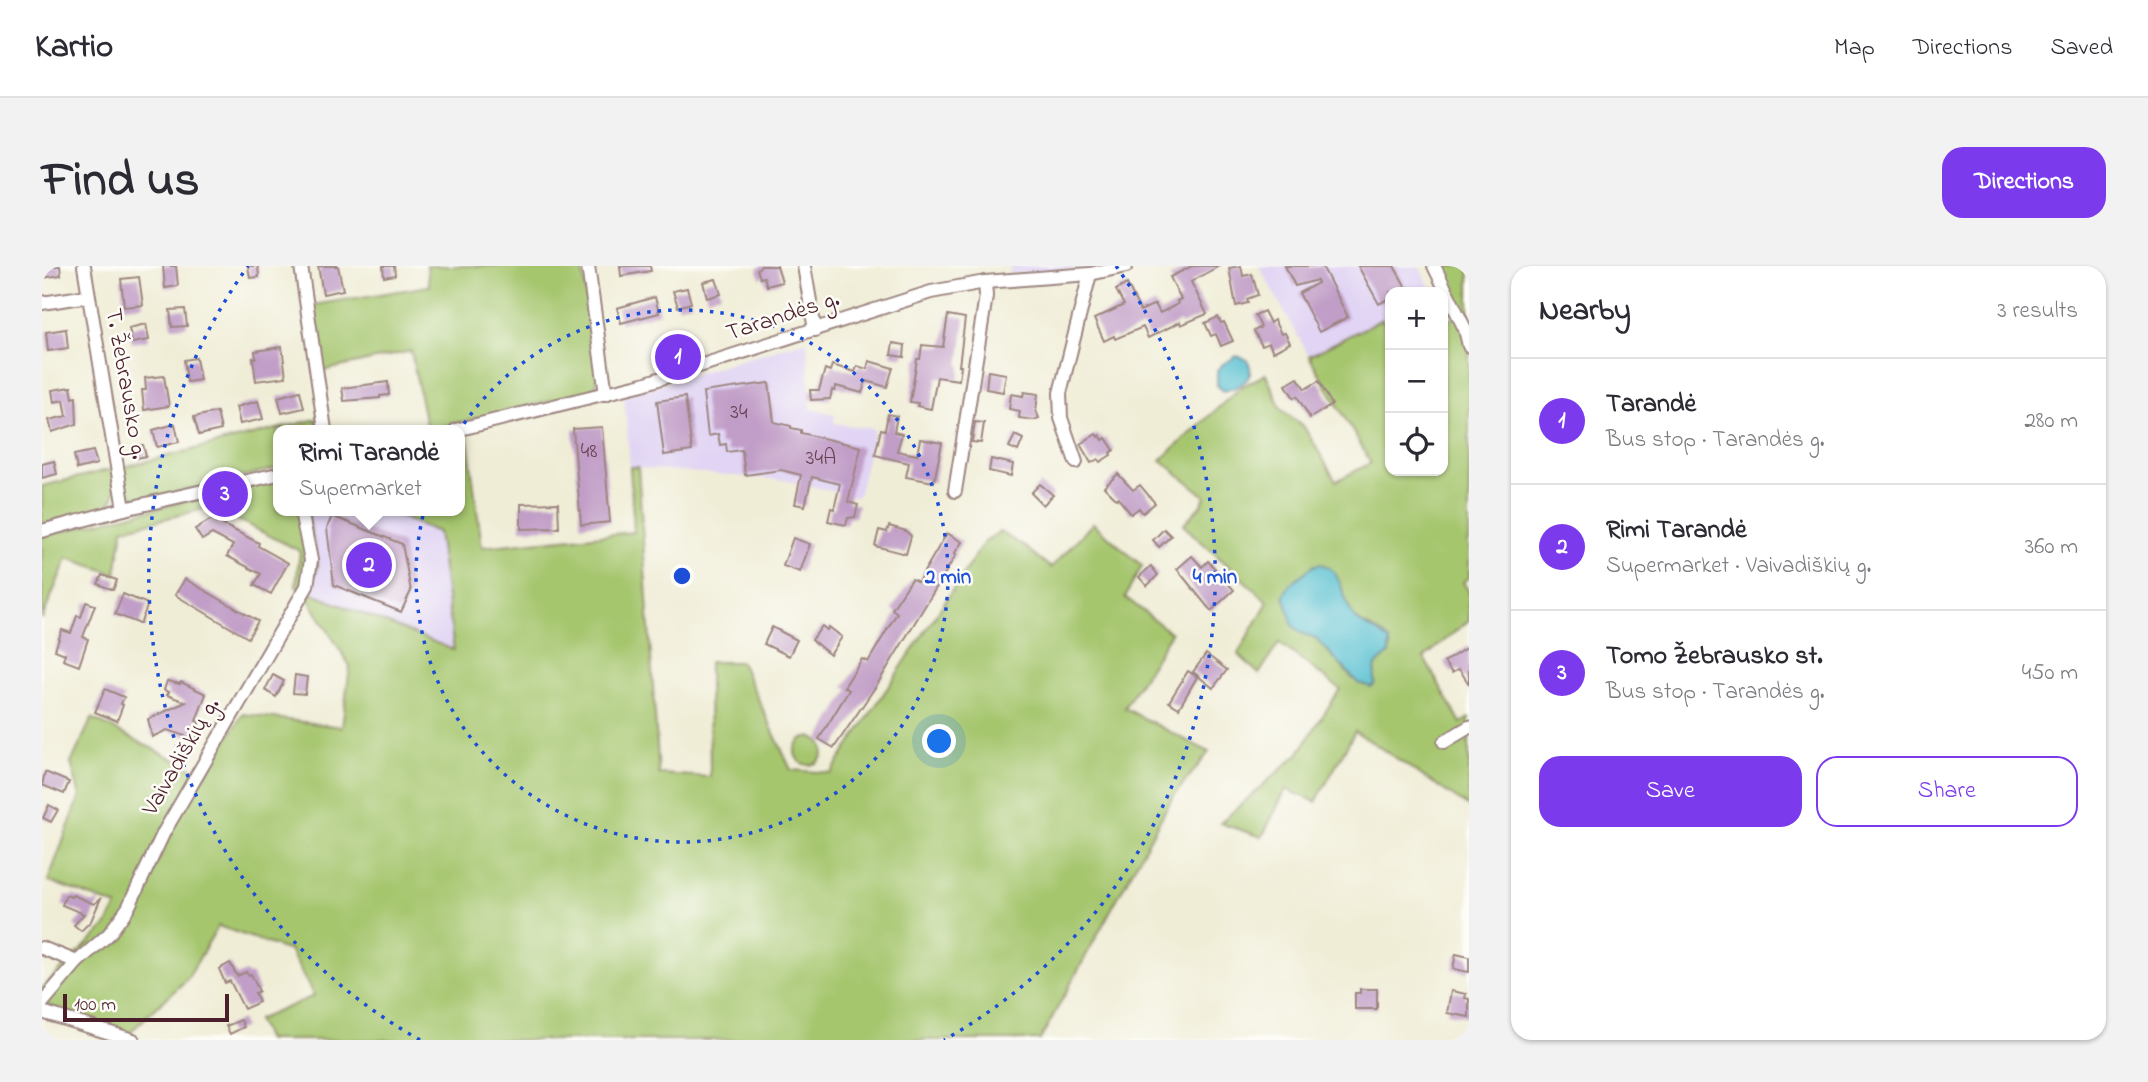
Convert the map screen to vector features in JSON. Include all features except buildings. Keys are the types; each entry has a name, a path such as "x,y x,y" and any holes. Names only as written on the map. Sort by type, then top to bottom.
{"street":[{"name":"T. Žebrausko g.","path":"84,266 124,509"},
{"path":"300,266 324,425"},
{"path":"588,266 606,394"},
{"path":"804,266 815,330"},
{"name":"Tarandės g.","path":"465,428 606,394 815,330 908,297 956,286 1090,274 1126,266"},
{"path":"1434,266 1465,329 1469,346"},
{"path":"1076,462 1061,418 1060,393 1090,274"},
{"path":"955,491 986,296 985,282"},
{"path":"42,303 88,296"},
{"path":"42,531 124,509 273,475"},
{"name":"Vaivadiškių g.","path":"42,1003 77,962 109,934 128,908 176,810 307,586 311,560 302,516"},
{"path":"1444,742 1469,727"},
{"path":"42,948 77,962"},
{"path":"42,1012 133,1040"}],"shaded area":[{"path":"1011,266 1088,266 1089,268 1010,274"},
{"path":"1259,266 1418,266 1430,287 1385,287 1385,325 1382,319 1309,356"},
{"path":"807,340 811,409 835,414 834,423 874,429 858,497 783,480 630,467 624,395"},
{"path":"307,516 398,516 438,532 454,650 310,593"}],"green space":[{"path":"427,266 582,266 598,378 595,388 448,425 426,425 411,351 322,371 313,305 429,286"},
{"path":"1441,266 1469,266 1469,577 1463,582 1469,592 1469,620 1424,658 1461,723 1469,718 1469,807 1355,731 1316,802 1286,789 1262,837 1220,823 1298,754 1340,689 1279,643 1259,674 1238,654 1268,602 1183,525 1202,504 1205,496 1161,460 1241,387 1266,374 1281,409 1304,427 1336,481 1371,463 1309,356 1382,319 1385,325 1385,476 1448,476 1448,320 1463,312","holes":["1319,564 1360,622 1381,633 1390,644 1388,654 1375,667 1375,680 1353,679 1316,638 1301,633 1290,584"]},
{"path":"317,419 318,425 293,425"},
{"path":"273,430 273,469 139,501 128,493 123,467"},
{"path":"465,435 482,547 634,532 630,467 638,467 659,774 710,777 709,662 741,662 791,770 831,773 985,541 1000,532 1025,547 1051,568 1093,523 1142,566 1125,597 1171,633 1124,708 1209,752 1172,798 1040,1040 267,1040 257,1020 314,996 290,951 218,926 187,979 128,1034 51,1007 42,998 42,988 107,925 117,906 48,881 80,796 71,763 92,718 205,775 243,714 342,727 350,666 307,597 296,586 300,551 212,507 123,529 116,574 67,558 42,619 42,536 273,480 273,516 308,516 318,565 310,593 454,650 438,532 398,516 465,516"},
{"path":"112,469 115,495 106,507 42,524 42,486"},
{"path":"809,737 819,741 823,751 819,761 809,765 799,761 795,751 799,741"}],"water":[{"path":"1237,356 1247,360 1250,366 1248,377 1241,385 1223,391 1217,385 1217,371"},
{"path":"1319,564 1334,572 1348,606 1358,621 1390,642 1389,654 1376,666 1375,684 1371,687 1358,683 1316,638 1301,633 1293,626 1284,595 1290,584"}],"place":[{"name":"Tarandė","path":"678,357"},
{"name":"Tomo Žebrausko st.","path":"225,494"},
{"name":"Rimi Tarandė","path":"369,565"}]}
